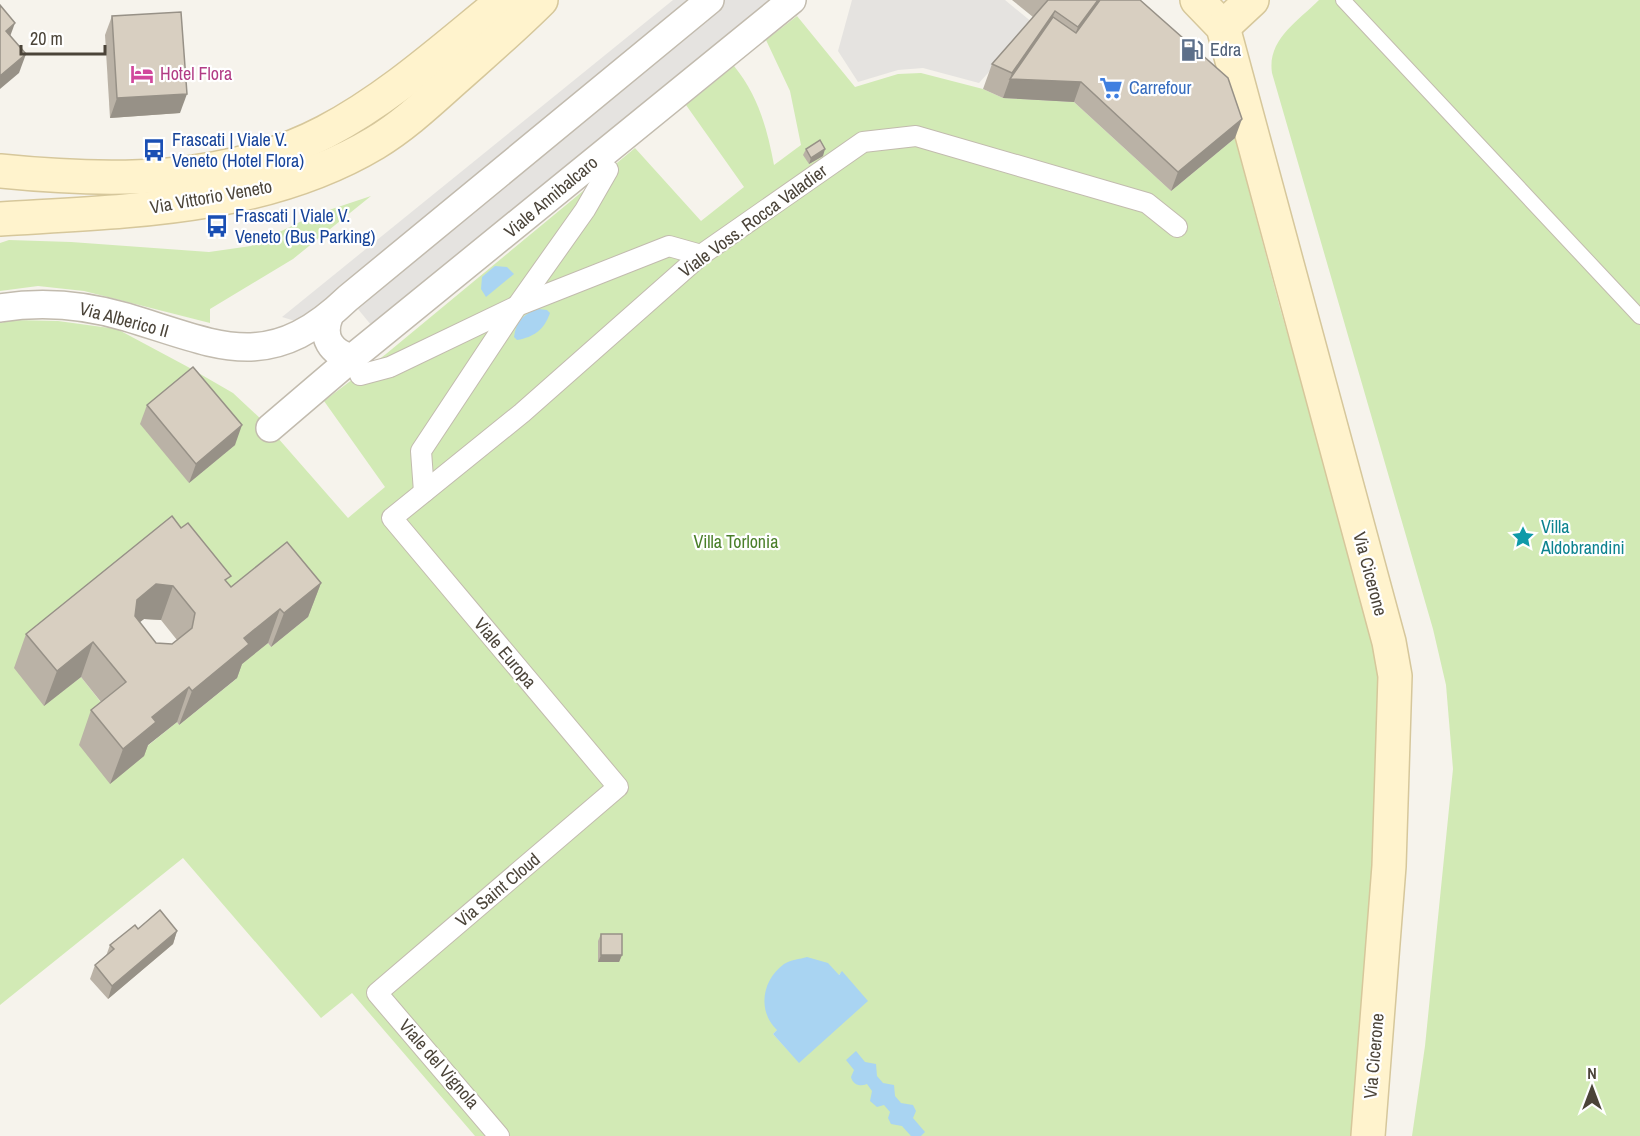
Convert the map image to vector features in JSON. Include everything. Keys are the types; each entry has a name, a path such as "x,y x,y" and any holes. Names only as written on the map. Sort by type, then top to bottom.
{"main road":[{"name":"Via Vittorio Veneto","path":"0,171 84,177 149,177 205,169 277,152 323,133 366,108 504,0"},
{"path":"1197,0 1223,27 1252,0"},
{"name":"Via Vittorio Veneto","path":"0,219 86,214 198,202 274,187 324,169 376,142 400,126 539,1"},
{"name":"Via Cicerone","path":"1223,27 1389,642 1395,676 1389,866 1368,1136"}],"street":[{"path":"701,255 669,246 517,306 390,367 356,366 329,344 326,325 329,317 348,297 710,0"},
{"name":"Viale Annibalcaro","path":"270,428 356,366 792,0"},
{"name":"Viale Voss. Rocca Valadier","path":"392,518 522,412 701,255 863,142 916,136 1148,203 1177,227"},
{"path":"424,492 422,451 517,306 585,210 608,170"},
{"name":"Via Alberico II","path":"0,308 38,304 88,309 125,317 205,343 246,347 289,340 329,317"},
{"name":"Viale Europa","path":"392,518 618,787"},
{"name":"Via Saint Cloud","path":"377,993 618,787"},
{"name":"Viale del Vignola","path":"377,993 500,1136"}],"lane":[{"path":"1343,0 1640,316"}],"green space":[{"name":"Villa Aldobrandini","path":"1319,0 1640,0 1640,1136 1412,1136 1425,1046 1453,769 1446,685 1433,629 1272,73 1274,51 1279,41 1285,32"},
{"name":"Villa Torlonia","path":"797,16 855,87 898,74 921,73 983,89 1003,98 1074,102 1171,191 1235,138 1280,308 1385,671 1359,1136 475,1136 352,993 321,1018 183,858 0,1005 0,323 13,320 58,321 117,329 188,367 233,393 263,421 348,518 385,487 324,401 386,354 635,148 701,221 744,187 686,105 734,66 749,88 760,112 774,165 801,145 790,91 766,40","holes":["175,558 218,622 308,617 271,647 268,643 231,672 236,679 179,725 177,722 140,752 81,677 44,705","842,972 799,1062 773,1034"]},
{"path":"371,196 293,259 210,309 210,323 84,291 38,286 0,291 0,243 9,240 209,252 251,246 314,215"}],"shaded area":[{"path":"673,0 702,0 305,324 282,317"},
{"path":"720,0 777,0 376,331 353,303"},
{"path":"852,0 1005,0 1033,23 979,83 923,68 898,70 858,82 838,51"}],"water":[{"path":"495,266 507,267 514,274 486,297 481,289 482,277"},
{"path":"539,309 550,313 545,324 533,335 517,340 514,337 519,322 525,315"},
{"path":"807,957 828,963 839,975 842,971 868,1001 799,1063 773,1034 777,1030 767,1014 765,996 771,978 784,964"},
{"path":"856,1051 865,1062 876,1064 877,1076 883,1083 894,1085 895,1096 901,1103 913,1105 916,1111 913,1118 925,1132 921,1136 911,1136 902,1126 891,1124 888,1118 890,1112 884,1105 877,1107 870,1101 872,1091 867,1084 859,1085 853,1082 851,1077 854,1070 846,1060"}],"building":[{"path":"1048,0 1098,0 1078,27 1055,11 1012,73 992,64"},
{"name":"Carrefour","path":"1100,0 1140,0 1228,78 1242,119 1178,172 1081,82 1010,79 1053,17 1076,33"},
{"path":"0,5 15,23 6,31 26,54 0,76"},
{"name":"Hotel Flora","path":"181,12 187,94 117,98 112,16"},
{"path":"820,140 825,149 811,158 806,149"},
{"path":"193,367 242,425 196,464 147,405"},
{"path":"172,516 181,528 188,523 231,576 225,580 231,587 287,542 321,583 284,613 280,609 244,638 249,644 192,691 189,687 152,717 156,722 123,749 91,710 126,682 93,642 57,671 26,634","holes":["156,584 173,586 195,613 192,628 172,644 156,643 135,616 137,600"]},
{"path":"160,910 177,931 112,986 95,965 114,949 110,945 135,925 138,929"},
{"path":"601,934 622,934 622,955 601,955"}],"place":[{"name":"Edra","path":"1192,50"},
{"name":"Hotel Flora","path":"142,74"},
{"name":"Carrefour","path":"1111,88"},
{"name":"Frascati | Viale V. Veneto (Hotel Flora)","path":"154,150"},
{"name":"Frascati | Viale V. Veneto (Bus Parking)","path":"217,226"},
{"name":"Villa Aldobrandini","path":"1523,537"}]}
